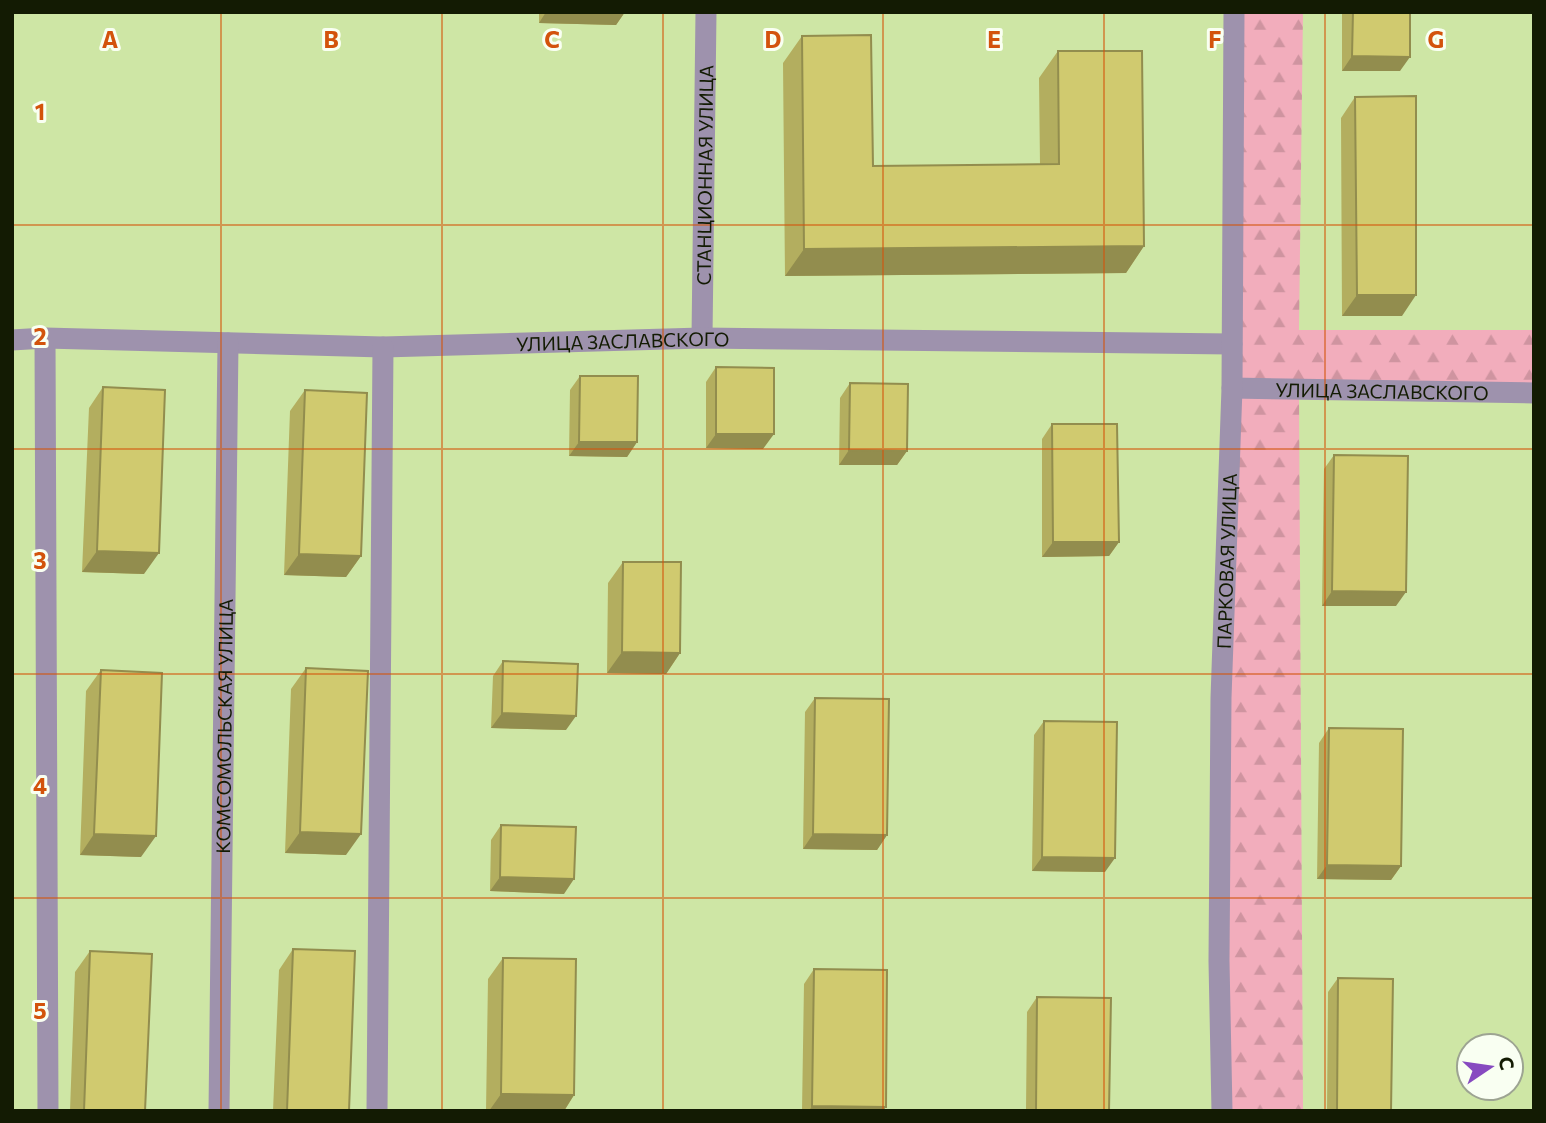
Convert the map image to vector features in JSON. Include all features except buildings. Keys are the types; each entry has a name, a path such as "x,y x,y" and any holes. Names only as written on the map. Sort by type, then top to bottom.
{"street":[{"name":"СТАНЦИОННАЯ УЛИЦА","path":"702,338 706,12"},
{"name":"ПАРКОВАЯ УЛИЦА","path":"1222,1111 1219,961 1221,698 1232,388 1234,12"},
{"name":"УЛИЦА ЗАСЛАВСКОГО","path":"12,340 45,338 383,347 702,338 1232,344"},
{"path":"45,338 48,1111"},
{"name":"КОМСОМОЛЬСКАЯ УЛИЦА","path":"219,1111 228,343"},
{"path":"377,1111 383,347"},
{"name":"УЛИЦА ЗАСЛАВСКОГО","path":"1232,388 1534,393"}],"green space":[{"path":"1234,12 1303,12 1299,330 1534,330 1534,385 1299,391 1303,1111 1224,1111"}]}
